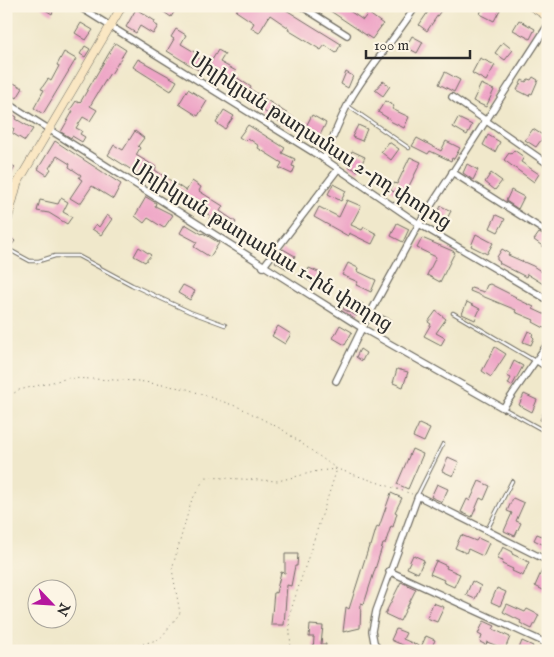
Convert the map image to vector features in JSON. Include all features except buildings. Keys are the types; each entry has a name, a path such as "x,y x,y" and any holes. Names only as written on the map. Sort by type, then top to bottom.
{"main road":[{"path":"6,226 16,184 122,6"},
{"path":"531,6 548,17"}],"street":[{"name":"Սիլիկյան թաղամաս 2-րդ փողոց","path":"78,6 324,159 419,224 548,300"},
{"path":"301,6 347,35"},
{"path":"324,159 352,97 416,6"},
{"path":"336,381 362,328 419,224 548,26"},
{"path":"452,97 548,164"},
{"name":"Սիլիկյան թաղամաս 1-ին փողոց","path":"6,102 362,328 503,408"},
{"path":"264,266 338,169"},
{"path":"452,172 548,233"},
{"path":"503,408 548,343"},
{"path":"536,361 548,368"},
{"path":"379,651 374,642 372,631 376,611 389,571 418,496 548,561"},
{"path":"389,571 548,644"}],"lane":[{"path":"348,106 409,148"},
{"path":"6,184 16,184"},
{"path":"6,248 30,261 40,261 55,256 78,256 132,285 190,312 225,325"},
{"path":"453,313 536,361"},
{"path":"503,408 548,433"},
{"path":"418,496 443,444"},
{"path":"486,531 512,481"}],"path":[{"path":"6,398 19,390 69,378 138,381 187,389 241,408 282,430 337,469 418,496"},
{"path":"119,651 160,639 180,613 172,569 191,502 205,477 278,481 318,470 337,469"},
{"path":"291,651 289,616 337,469"}]}
